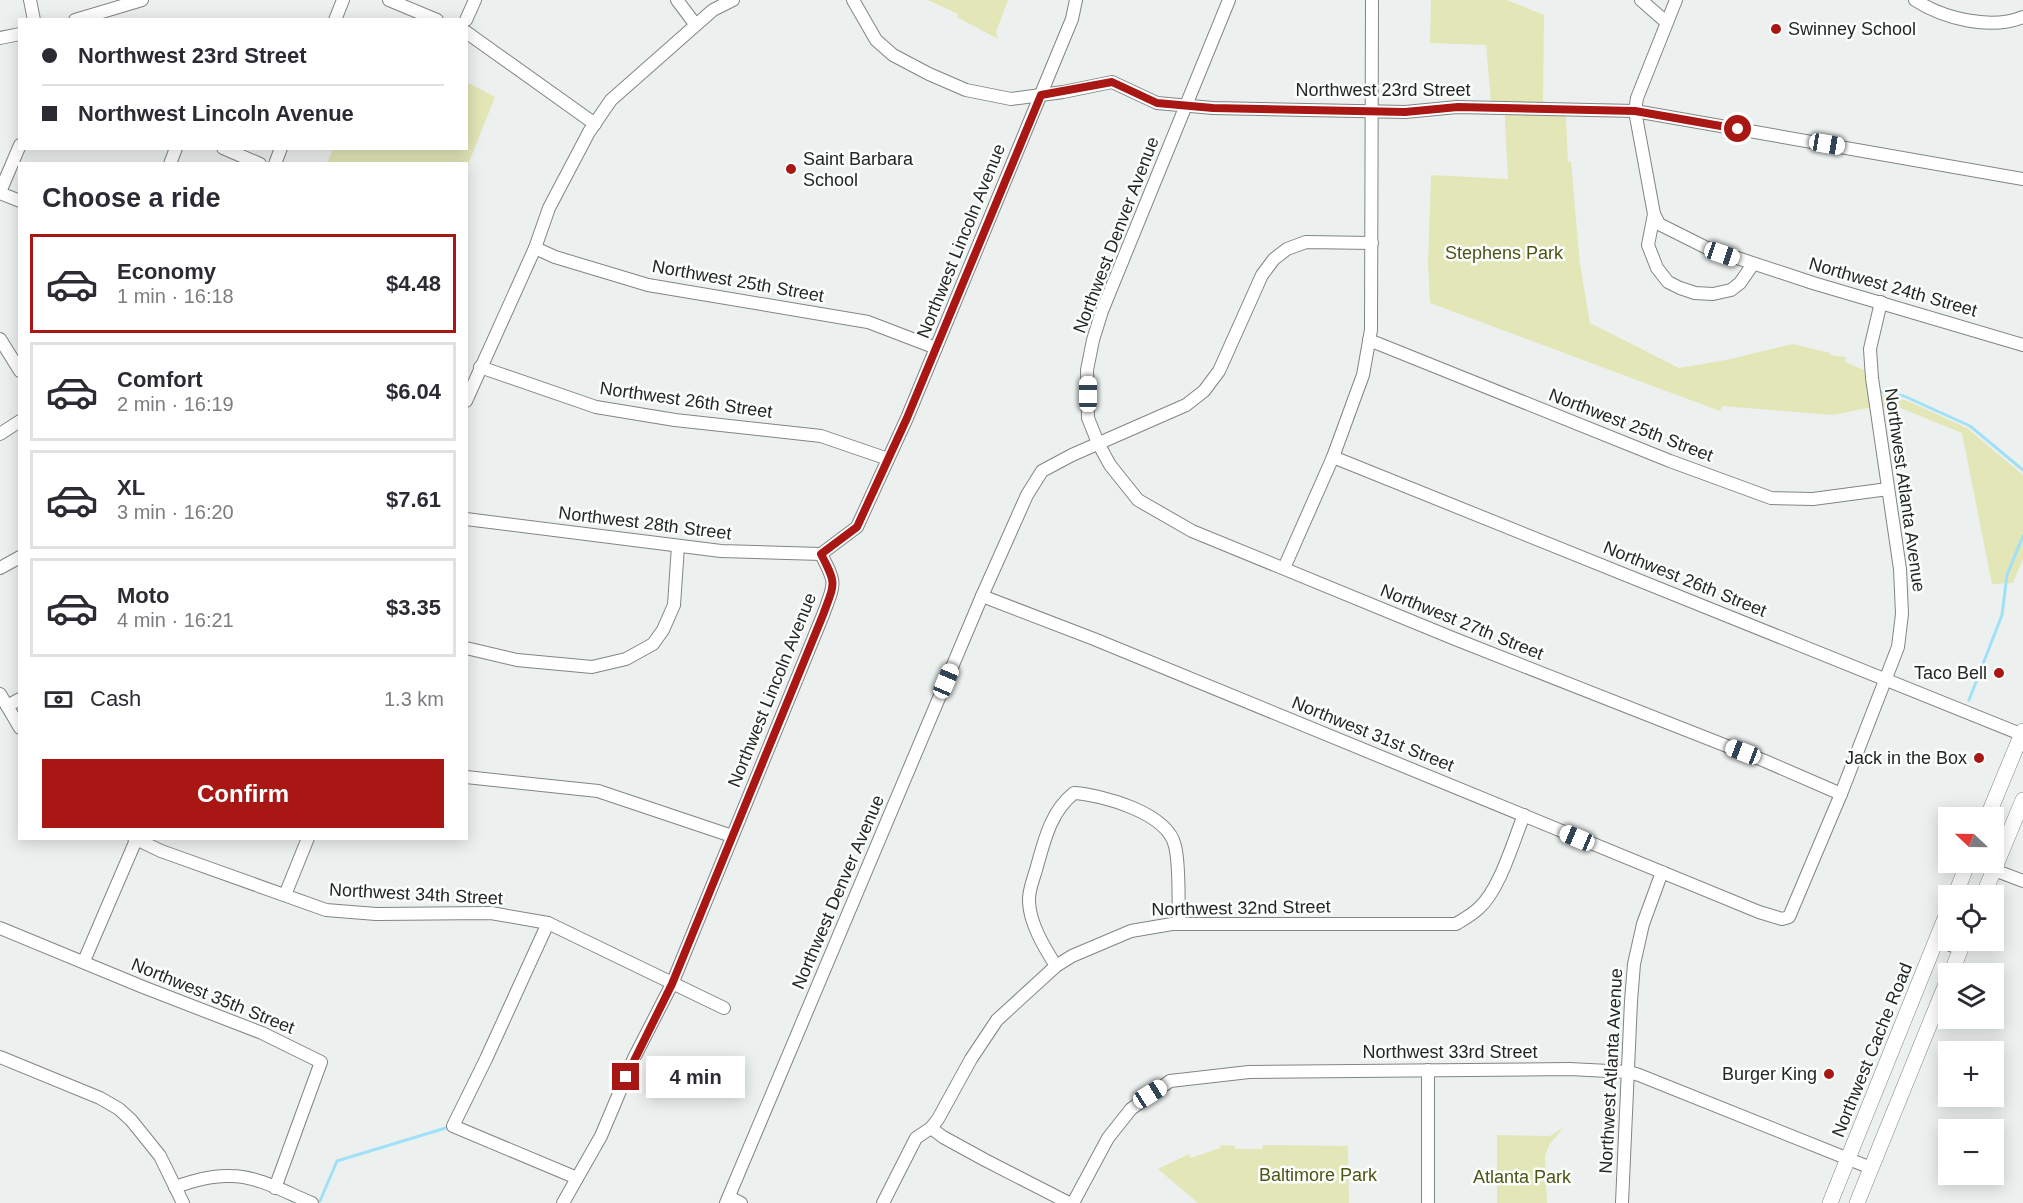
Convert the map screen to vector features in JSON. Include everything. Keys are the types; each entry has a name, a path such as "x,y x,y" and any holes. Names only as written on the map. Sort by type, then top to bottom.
{"main road":[{"path":"1992,807 2022,733"},
{"path":"2004,846 2023,801"},
{"name":"Northwest Cache Road","path":"1830,1203 1937,940"},
{"path":"1857,1203 1938,1004"}],"street":[{"path":"30,0 34,18"},
{"path":"82,18 142,0"},
{"path":"336,18 343,0"},
{"path":"388,0 431,18"},
{"path":"467,18 475,0"},
{"path":"677,0 695,24"},
{"path":"470,382 480,367 535,248 549,208 595,124 611,100 695,24 713,10 733,0"},
{"name":"Northwest 23rd Street","path":"853,0 876,40 893,55 966,90 1011,99 1112,82 1157,103 1213,108 1405,112 1458,107 1635,111 2023,179"},
{"name":"Northwest Lincoln Avenue","path":"563,1203 601,1136 634,1058 672,984 834,584 833,577 821,554 857,527 907,418 1072,19 1076,0"},
{"name":"Northwest Denver Avenue","path":"1098,443 1088,418 1088,370 1093,340 1102,311 1229,0"},
{"path":"1284,568 1333,457 1363,375 1369,340 1372,243 1372,0"},
{"path":"1641,0 1666,22"},
{"path":"1676,0 1637,98 1635,111 1654,214 1648,245 1657,268 1668,282 1695,293 1713,294 1731,290 1740,283 1753,264"},
{"path":"1915,0 1922,5 1968,21 1993,24 2023,17"},
{"path":"468,33 595,124"},
{"path":"0,38 18,34"},
{"path":"18,149 0,193 18,200"},
{"path":"228,150 255,162"},
{"name":"Northwest 24th Street","path":"1654,214 1659,224 1707,248 2023,345"},
{"path":"982,596 1027,495 1042,471 1098,443 1186,405 1204,391 1219,371 1262,275 1274,259 1287,249 1306,242 1372,243"},
{"name":"Northwest 25th Street","path":"535,248 555,257 648,285 868,322 936,348"},
{"name":"Northwest Atlanta Avenue","path":"1790,914 1841,794 1898,647 1902,615 1900,569 1875,407 1870,349 1881,303"},
{"path":"0,339 18,368"},
{"name":"Northwest 25th Street","path":"1369,340 1659,456 1771,498 1813,499 1888,489"},
{"name":"Northwest 26th Street","path":"480,367 596,407 675,420 821,436 888,459"},
{"path":"0,434 18,422"},
{"name":"Northwest 27th Street","path":"1098,443 1110,465 1138,500 1192,531 1455,639 1765,761 1841,794"},
{"name":"Northwest 26th Street","path":"1333,457 2022,733"},
{"name":"Northwest 28th Street","path":"468,519 721,551 821,554"},
{"path":"468,648 517,660 592,667 626,659 653,644 663,630 674,604 678,546"},
{"path":"0,568 18,558"},
{"name":"Northwest Denver Avenue","path":"728,1200 982,596"},
{"name":"Northwest 31st Street","path":"982,596 1759,912 1782,919 1789,917 1790,914"},
{"path":"0,694 18,725"},
{"path":"7,706 18,700"},
{"path":"468,777 598,791 732,836"},
{"path":"1056,966 1040,940 1029,897 1048,828 1065,800 1074,793 1131,807 1162,824 1171,833 1176,847 1179,924"},
{"name":"Northwest 32nd Street","path":"883,1203 916,1138 931,1128 938,1119 971,1059 998,1020 1056,966 1072,956 1131,931 1179,924 1456,924 1479,909 1488,898 1505,864 1524,815"},
{"path":"84,961 135,840"},
{"name":"Northwest 34th Street","path":"137,840 161,851 326,910 376,914 491,913 548,923 724,1008"},
{"path":"285,895 307,840"},
{"name":"Northwest Atlanta Avenue","path":"1622,1203 1634,964 1643,924 1662,872"},
{"path":"2002,873 2023,881"},
{"path":"548,923 453,1125 577,1178"},
{"name":"Northwest 35th Street","path":"0,928 142,987 262,1033 321,1062 275,1188"},
{"path":"0,1057 100,1098 119,1109 131,1120 160,1156 183,1203"},
{"path":"1428,1070 1428,1203"},
{"name":"Northwest 33rd Street","path":"1073,1203 1108,1138 1125,1116 1138,1104 1170,1082 1249,1072 1569,1070 1629,1072 1871,1168"},
{"path":"931,1128 985,1160 1069,1203"},
{"path":"175,1187 198,1180 233,1176 252,1179 312,1203"},
{"path":"728,1200 741,1203"}],"green space":[{"path":"928,0 1008,0 996,32 998,39 957,17 958,14"},
{"name":"Stephens Park","path":"1431,0 1507,0 1544,15 1543,101 1566,117 1568,162 1571,162 1580,264 1590,323 1679,368 1726,360 1793,344 1830,353 1830,355 1846,357 1845,362 1864,370 1867,394 1879,394 1908,401 1967,428 2023,475 2023,559 2013,583 1992,584 1962,433 1898,407 1868,408 1832,415 1722,406 1720,411 1430,303 1428,264 1431,175 1508,179 1504,102 1491,102 1486,45 1430,43"},
{"path":"468,83 495,97 468,164 468,162 327,162 333,150 468,150"},
{"name":"Atlanta Park","path":"1564,1127 1549,1145 1545,1156 1547,1203 1497,1203 1497,1135 1550,1136"},
{"name":"Baltimore Park","path":"1221,1145 1235,1146 1235,1149 1262,1149 1263,1145 1348,1146 1349,1203 1198,1203 1158,1169 1189,1154 1191,1158 1220,1148"}],"waterway":[{"path":"1880,392 1904,396 1970,426 2023,470"},
{"path":"1969,700 2002,615 2007,575 2023,536"},
{"path":"320,1201 337,1161 449,1127"}],"place":[{"name":"Swinney School","path":"1776,29"},
{"name":"Saint Barbara School","path":"791,169"},
{"name":"Taco Bell","path":"1999,673"},
{"name":"Jack in the Box","path":"1979,758"},
{"name":"Burger King","path":"1829,1074"}],"route":[{"path":"626,1077 672,984 823,615 834,584 833,577 821,554 857,527 907,418 1041,95 1112,82 1157,103 1213,108 1405,112 1458,107 1635,111 1738,129"}]}
